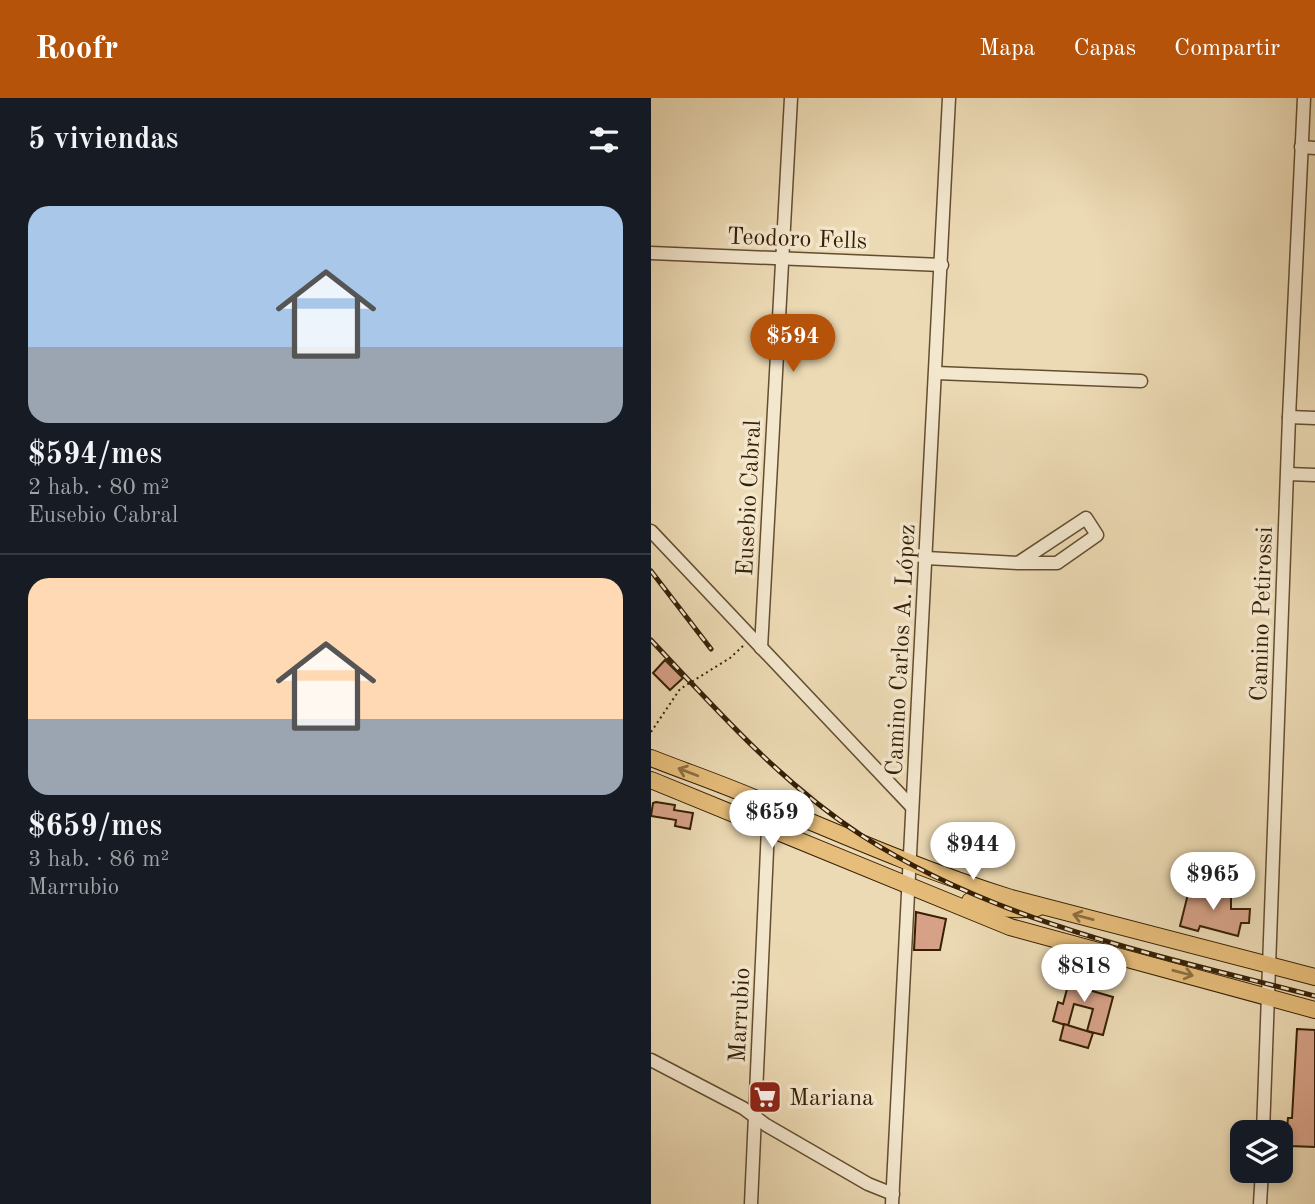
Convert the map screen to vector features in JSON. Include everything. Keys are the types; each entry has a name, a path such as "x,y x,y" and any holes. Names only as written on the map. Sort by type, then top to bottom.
{"main road":[{"path":"651,758 964,884 1315,977"},
{"path":"651,780 1010,927 1315,1010"},
{"path":"818,850 839,850 893,873 899,873 909,864"},
{"path":"908,886 920,883 931,885 997,909 1015,911 1046,907"}],"street":[{"name":"Eusebio Cabral","path":"761,648 791,98"},
{"name":"Camino Carlos A. López","path":"893,1199 949,98"},
{"name":"Camino Petirossi","path":"1264,1120 1289,417 1304,98"},
{"path":"1301,147 1315,148"},
{"name":"Teodoro Fells","path":"651,253 941,265"},
{"path":"936,373 1141,381"},
{"path":"1289,417 1315,418"},
{"path":"1288,474 1315,475"},
{"path":"926,558 1018,563 1057,563 1097,535 1086,518 1018,563"},
{"path":"651,531 912,807"},
{"name":"Marrubio","path":"751,1204 768,828"},
{"path":"651,1060 743,1108 893,1199"},
{"path":"1260,1204 1261,1183"}],"path":[{"path":"651,732 680,689 730,658 751,637"}],"building":[{"path":"665,660 683,678 670,690 653,673"},
{"path":"653,803 675,805 674,810 693,813 690,829 675,826 676,820 651,816"},
{"path":"1189,890 1231,892 1231,909 1250,909 1249,923 1241,923 1238,936 1200,926 1198,931 1180,926"},
{"path":"916,912 946,919 940,950 914,950"},
{"path":"1071,974 1092,979 1089,990 1113,997 1103,1035 1087,1031 1093,1009 1074,1004 1068,1026 1053,1021 1058,1002 1063,1004"},
{"path":"1064,1024 1093,1033 1088,1048 1060,1040"},
{"path":"1297,1029 1315,1030 1315,1147 1293,1146 1293,1120 1288,1120 1292,1118"}],"railway":[{"path":"651,571 711,649"},
{"path":"651,640 750,744 803,792 861,835 913,866 968,892 1081,934 1315,996"}],"place":[{"name":"Mariana","path":"765,1097"}]}
